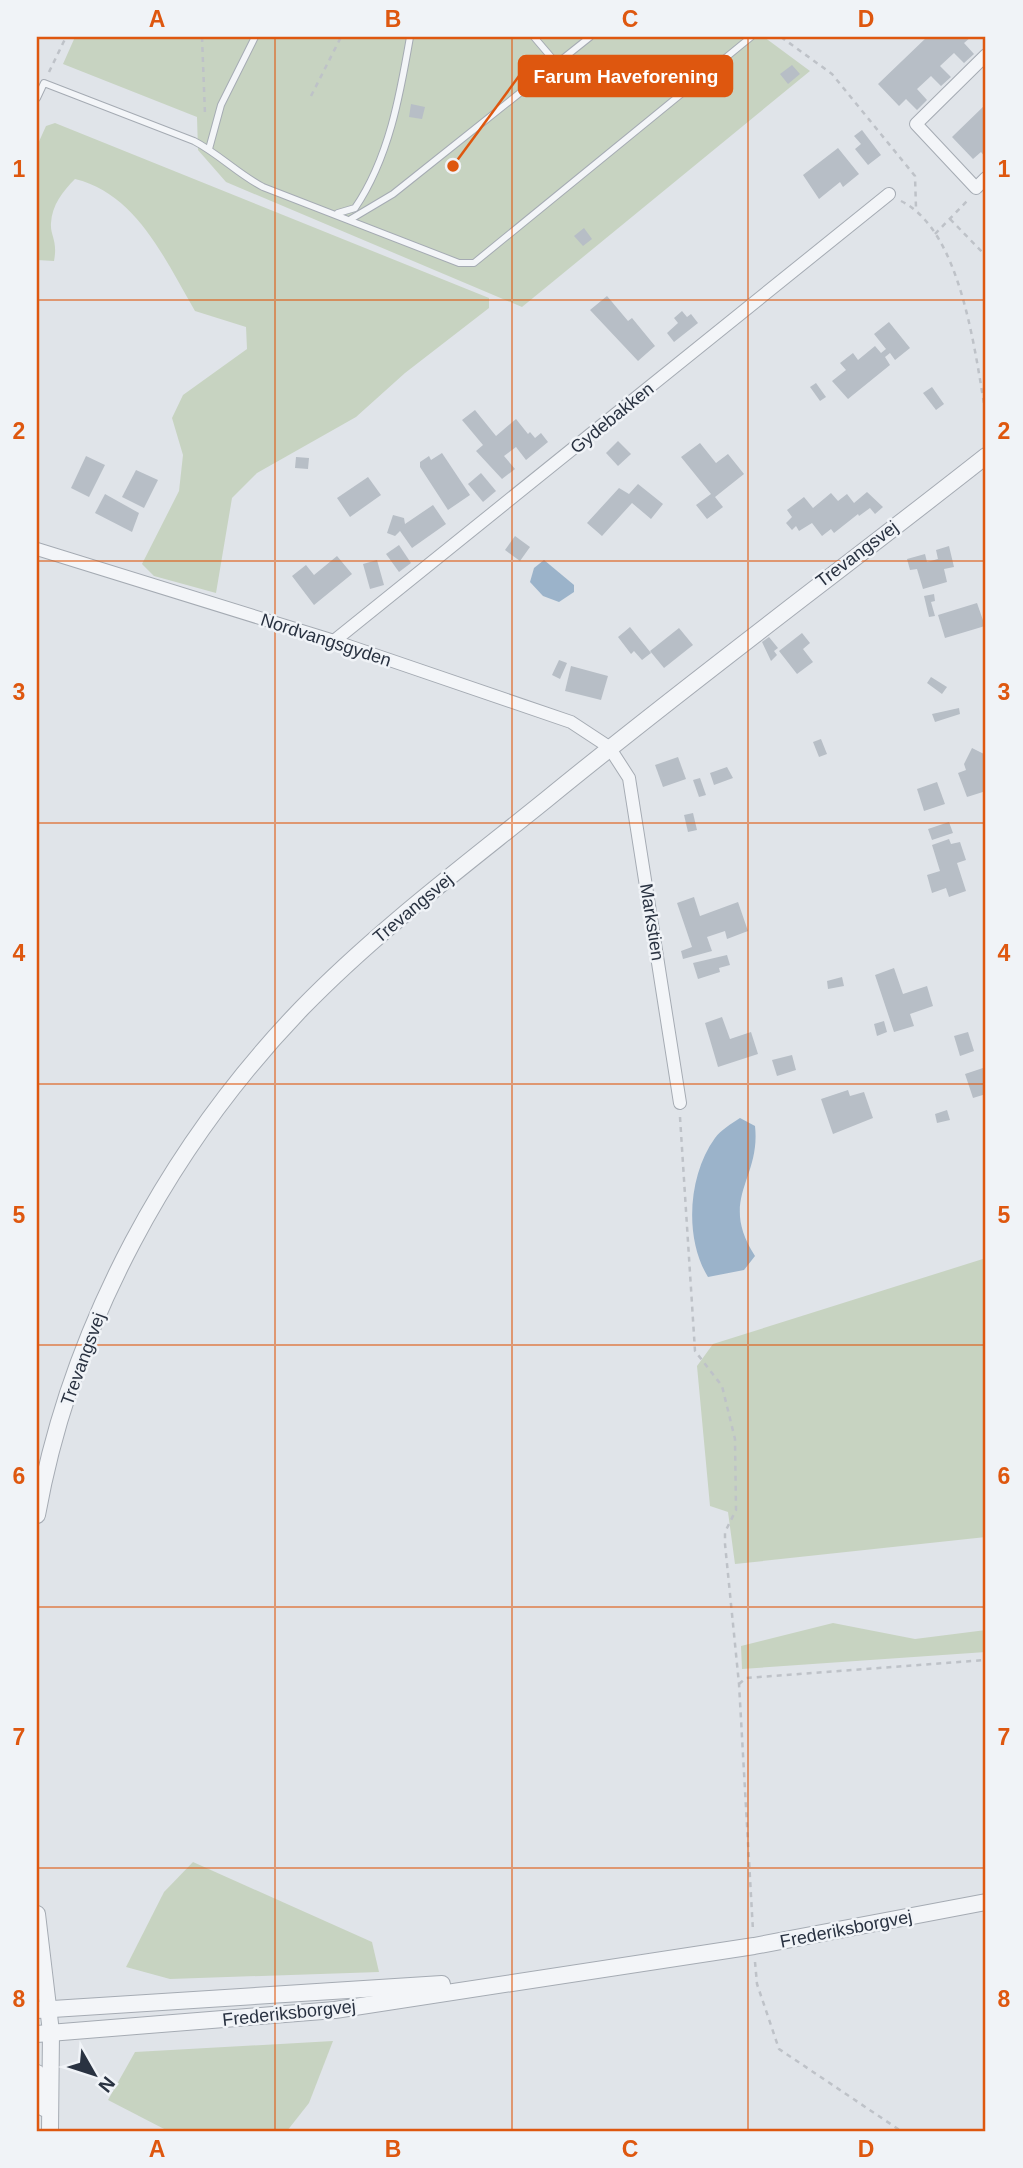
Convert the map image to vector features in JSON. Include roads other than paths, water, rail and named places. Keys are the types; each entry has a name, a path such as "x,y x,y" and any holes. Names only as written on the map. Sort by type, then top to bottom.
{"street":[{"path":"986,55 916,124 976,188 986,178"},
{"name":"Gydebakken","path":"334,641 889,194"},
{"name":"Trevangsvej","path":"37,1514 58,1429 87,1340 122,1264 158,1199 211,1116 300,1010 352,959 609,747 986,456"},
{"name":"Nordvangsgyden","path":"37,549 334,641 571,722 609,747"},
{"name":"Markstien","path":"609,747 629,778 680,1103"},
{"name":"Frederiksborgvej","path":"44,2033 335,2010 754,1946 986,1902"},
{"path":"37,1914 49,2131"},
{"name":"Frederiksborgvej","path":"42,2009 539,1978"},
{"path":"37,2073 49,2131"}],"lane":[{"path":"209,149 221,105 255,37"},
{"path":"336,213 355,208 374,172 397,107 410,37"},
{"path":"534,37 556,64"},
{"path":"351,219 393,194 590,37"},
{"path":"37,98 44,83 209,149 237,173 263,187 336,213 459,263 474,263 751,37"}],"water":[{"path":"544,560 574,585 574,592 559,602 543,596 530,582 534,568"},
{"path":"740,1118 755,1126 755,1145 740,1204 740,1219 755,1256 744,1270 708,1277 695,1244 692,1207 695,1188 699,1170 715,1138"}],"place":[{"name":"Farum Haveforening","path":"453,166"}]}
